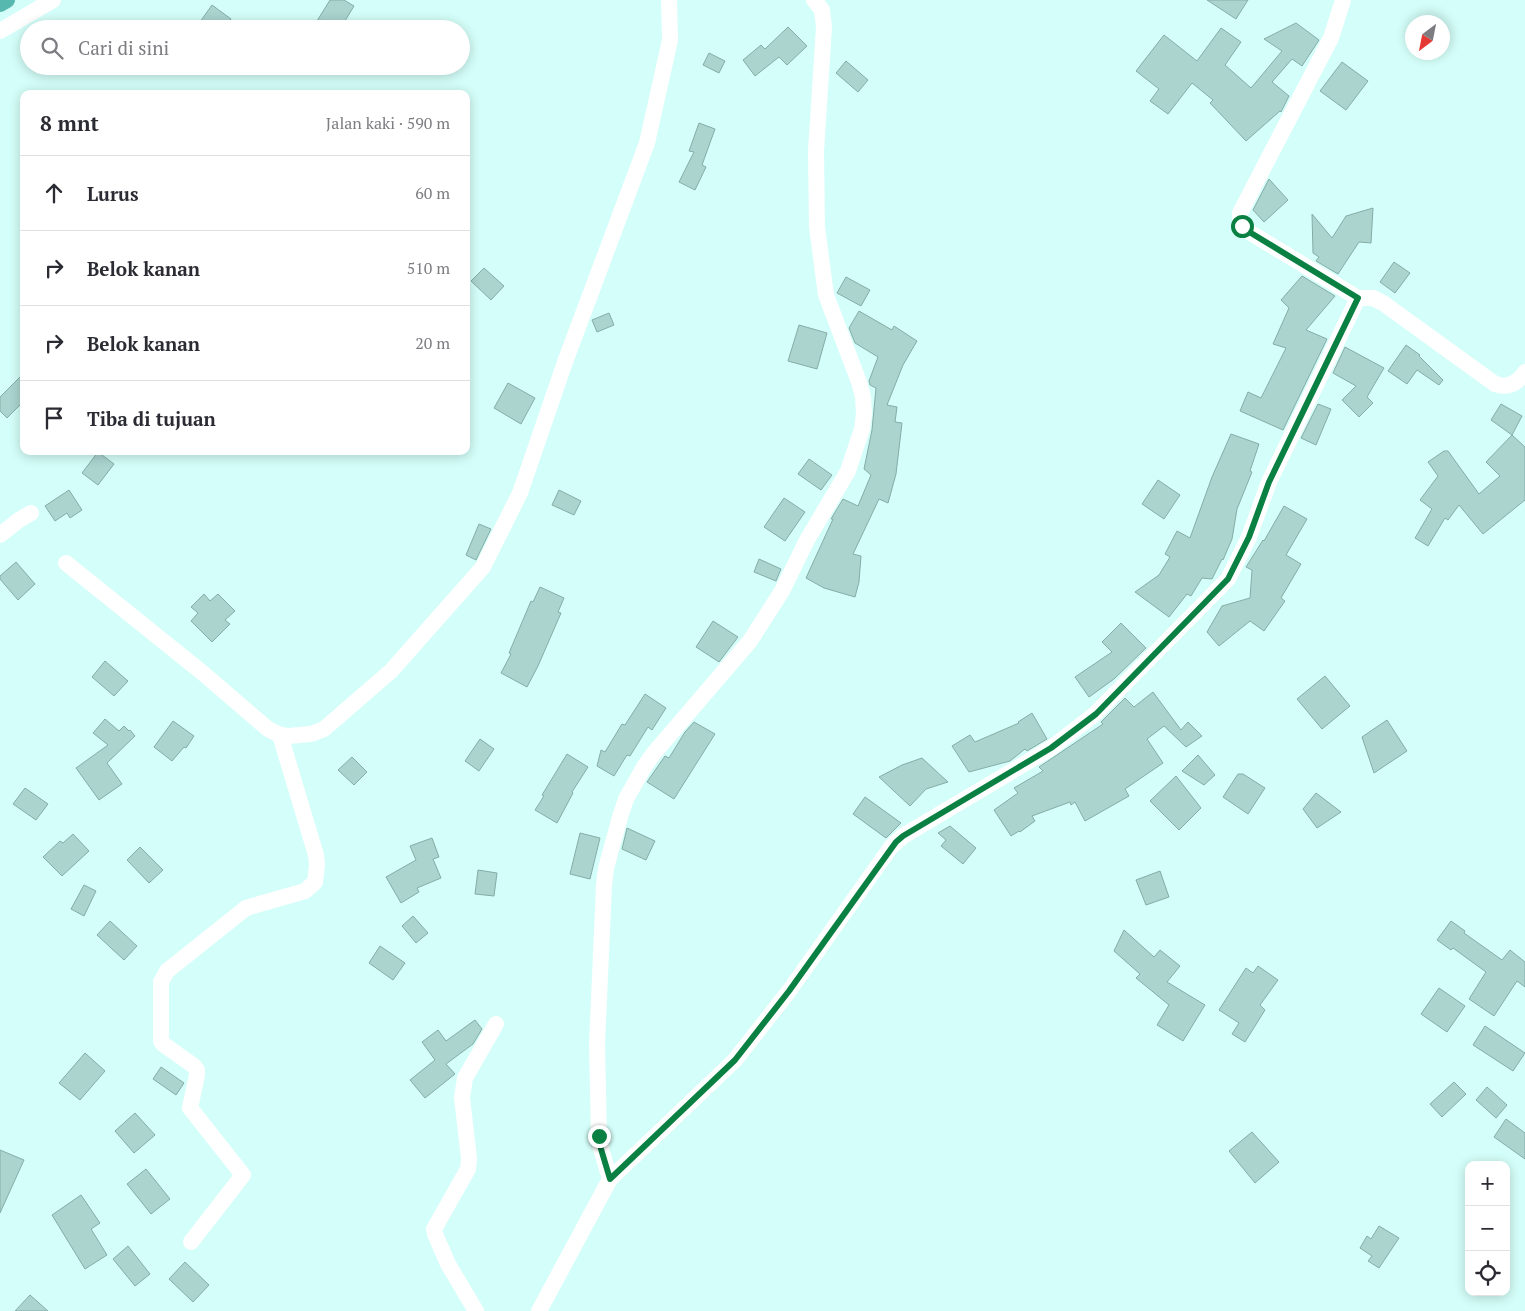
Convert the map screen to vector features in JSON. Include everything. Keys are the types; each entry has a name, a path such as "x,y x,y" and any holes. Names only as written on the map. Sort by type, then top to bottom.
{"street":[{"path":"0,30 52,0"},
{"path":"66,563 204,674 268,729 280,735 311,734 324,729 391,671 483,568 520,493 565,362 647,143 670,40 669,0"},
{"path":"610,1179 599,1136 596,1045 606,868 626,799 654,753 750,641 782,591 806,540 848,471 862,429 864,414 863,397 826,295 817,227 816,152 824,27 822,10 814,0"},
{"path":"1343,0 1331,38 1261,175 1243,206 1239,217 1242,226 1358,298 1373,298 1383,303 1498,386 1514,384 1525,372"},
{"path":"539,1311 610,1179 735,1060 789,991 896,842 903,836 1051,748 1096,714 1228,579 1249,537 1269,482 1358,298"},
{"path":"0,535 31,513"},
{"path":"191,1242 243,1175 190,1108 189,1105 197,1075 195,1068 161,1041 161,982 167,971 246,908 305,891 315,882 316,855 280,735"},
{"path":"476,1311 448,1264 434,1229 468,1169 469,1158 462,1098 465,1078 496,1024"}],"building":[{"path":"330,0 344,0 354,6 345,20 318,20"},
{"path":"1207,0 1248,0 1236,19"},
{"path":"212,5 231,19 230,20 201,20"},
{"path":"1296,23 1319,40 1302,66 1292,59 1272,82 1289,96 1281,112 1246,141 1210,103 1213,100 1192,83 1168,114 1150,101 1159,89 1136,71 1164,35 1197,61 1221,28 1241,42 1225,65 1251,88 1282,51 1264,39"},
{"path":"788,27 807,46 787,65 779,57 755,76 743,60 761,45 765,49"},
{"path":"709,53 725,61 719,73 703,65"},
{"path":"846,61 868,80 858,92 836,73"},
{"path":"1342,62 1368,81 1346,110 1320,91"},
{"path":"699,123 715,129 702,165 706,167 695,190 679,182 694,152 689,151"},
{"path":"1269,179 1288,200 1264,222 1253,210"},
{"path":"1373,208 1371,243 1359,242 1338,274 1316,261 1319,257 1313,253 1312,214 1332,238 1346,216"},
{"path":"1394,262 1410,273 1395,293 1380,282"},
{"path":"484,268 504,286 491,300 471,281"},
{"path":"1302,276 1335,296 1306,330 1327,339 1283,430 1240,411 1248,392 1261,398 1286,348 1273,344 1289,308 1281,300"},
{"path":"846,277 870,290 861,306 837,293"},
{"path":"859,311 892,330 894,326 917,341 903,365 887,405 897,407 895,422 902,423 896,474 888,503 879,499 853,554 861,556 859,582 855,597 824,588 806,578 833,519 831,519 843,499 858,506 871,475 864,469 872,430 876,388 870,385 869,381 878,357 855,343 849,328"},
{"path":"609,313 614,325 597,332 592,320"},
{"path":"799,325 827,333 817,369 788,361"},
{"path":"1406,345 1420,355 1443,380 1439,385 1417,370 1407,384 1388,371"},
{"path":"1345,347 1384,368 1367,397 1373,403 1359,417 1342,400 1356,386 1333,373"},
{"path":"20,377 20,405 7,418 0,411 0,397"},
{"path":"508,383 535,398 521,424 494,408"},
{"path":"1318,404 1331,409 1316,445 1301,438"},
{"path":"1501,404 1522,416 1512,435 1491,420"},
{"path":"1231,434 1259,444 1250,471 1252,472 1237,509 1232,539 1212,579 1202,578 1191,596 1187,594 1169,617 1135,592 1159,575 1170,557 1165,554 1177,531 1190,538 1212,477"},
{"path":"1512,435 1525,447 1525,500 1483,534 1459,505 1448,520 1445,518 1428,546 1415,538 1432,509 1420,500 1438,476 1428,462 1444,451 1448,451 1479,494 1500,476 1486,462"},
{"path":"96,455 102,455 114,464 98,485 82,473"},
{"path":"809,459 832,475 821,490 798,474"},
{"path":"1158,480 1180,495 1164,519 1142,504"},
{"path":"69,490 82,510 70,518 67,513 55,521 45,506"},
{"path":"559,490 581,501 574,515 552,505"},
{"path":"784,498 805,512 785,541 764,527"},
{"path":"1284,506 1307,519 1286,555 1301,564 1281,598 1285,601 1264,631 1250,621 1219,646 1207,632 1222,606 1250,598 1252,570 1246,567 1264,541"},
{"path":"479,524 491,529 476,560 466,555"},
{"path":"759,559 781,569 776,581 754,572"},
{"path":"16,562 35,584 18,600 0,579 0,576"},
{"path":"540,587 564,598 558,612 561,613 527,687 501,673 511,654 509,653 531,601 533,602"},
{"path":"204,594 210,601 218,594 235,611 225,620 230,624 212,642 191,621 198,613 191,607"},
{"path":"713,621 738,637 719,662 696,647"},
{"path":"1121,623 1146,648 1114,679 1089,697 1075,677 1112,652 1102,642"},
{"path":"105,661 128,681 114,696 92,677"},
{"path":"1325,676 1350,706 1322,729 1297,699"},
{"path":"1153,692 1181,730 1188,722 1202,736 1186,747 1164,726 1147,739 1163,763 1125,789 1129,796 1085,821 1075,802 1071,805 1070,802 1032,816 1035,821 1011,836 994,810 1018,793 1014,788 1043,771 1039,767 1103,724 1101,722 1125,698 1134,707"},
{"path":"645,694 666,708 652,730 648,727 630,756 627,755 614,776 597,766 601,750 605,752 622,724 625,725"},
{"path":"1032,713 1047,739 1027,751 1025,749 1010,761 969,772 952,746 970,735 975,742 1019,723"},
{"path":"105,719 119,731 124,726 135,736 107,763 122,784 99,800 76,768 108,745 93,733"},
{"path":"1387,720 1407,751 1374,773 1362,737"},
{"path":"173,721 194,736 186,748 184,747 172,761 154,747"},
{"path":"694,722 715,734 674,799 647,782 665,756 669,758 685,732"},
{"path":"480,739 494,749 479,771 465,761"},
{"path":"567,754 588,767 572,792 557,823 535,810"},
{"path":"1198,755 1215,775 1204,785 1182,771"},
{"path":"352,757 367,772 354,785 338,770"},
{"path":"922,758 948,782 926,789 910,806 879,777 902,765"},
{"path":"1238,774 1243,774 1265,788 1248,814 1223,797"},
{"path":"1176,776 1201,808 1179,830 1150,801"},
{"path":"25,788 48,804 36,820 13,804"},
{"path":"1316,793 1341,812 1317,828 1303,809"},
{"path":"865,797 901,823 886,838 853,814"},
{"path":"950,826 976,848 963,864 941,846 946,840 938,833"},
{"path":"627,828 655,841 646,860 622,849"},
{"path":"580,833 600,838 590,879 570,874"},
{"path":"73,834 89,851 62,876 43,857 60,841 63,843"},
{"path":"432,838 439,857 433,859 441,878 417,888 419,892 401,903 386,877 416,860 410,846"},
{"path":"140,847 163,870 149,883 127,860"},
{"path":"478,870 497,873 494,896 475,894"},
{"path":"1160,871 1169,897 1146,905 1136,880"},
{"path":"84,885 96,891 84,916 71,909"},
{"path":"413,916 428,933 416,943 402,926"},
{"path":"110,921 137,946 124,960 97,935"},
{"path":"1451,921 1465,931 1464,933 1502,960 1510,950 1525,962 1525,987 1517,981 1494,1016 1469,999 1486,972 1453,948 1451,950 1437,940"},
{"path":"1124,930 1154,957 1160,950 1180,966 1167,982 1205,1005 1183,1041 1157,1025 1169,1005 1136,978 1140,974 1114,951"},
{"path":"380,946 405,963 393,980 369,963"},
{"path":"1258,966 1278,980 1260,1005 1265,1010 1245,1042 1232,1034 1239,1023 1219,1010 1246,968 1253,973"},
{"path":"1439,988 1465,1006 1447,1032 1421,1014"},
{"path":"475,1020 482,1029 473,1044 446,1064 455,1074 425,1098 410,1080 435,1060 422,1042 438,1030 446,1041"},
{"path":"1485,1026 1525,1053 1513,1071 1473,1045"},
{"path":"85,1053 105,1071 80,1100 59,1083"},
{"path":"161,1067 184,1083 176,1095 153,1079"},
{"path":"1454,1082 1466,1094 1442,1117 1430,1104"},
{"path":"1487,1087 1507,1105 1496,1118 1476,1100"},
{"path":"135,1113 155,1135 134,1153 115,1131"},
{"path":"1506,1119 1525,1133 1525,1159 1494,1137"},
{"path":"1252,1132 1279,1162 1255,1183 1229,1151"},
{"path":"0,1150 24,1160 0,1213"},
{"path":"146,1169 170,1199 151,1214 127,1184"},
{"path":"81,1195 100,1223 91,1229 107,1255 85,1269 52,1215"},
{"path":"1379,1226 1399,1238 1379,1268 1368,1261 1372,1256 1360,1248 1367,1236 1371,1239"},
{"path":"128,1246 150,1274 135,1286 113,1259"},
{"path":"185,1262 209,1285 193,1302 169,1279"},
{"path":"30,1295 48,1311 15,1311"}],"waterway":[{"path":"0,4 7,0"}],"route":[{"path":"599,1136 610,1179 735,1060 789,991 896,842 903,836 1051,748 1096,714 1229,578 1249,537 1269,482 1358,298 1242,226"}]}
